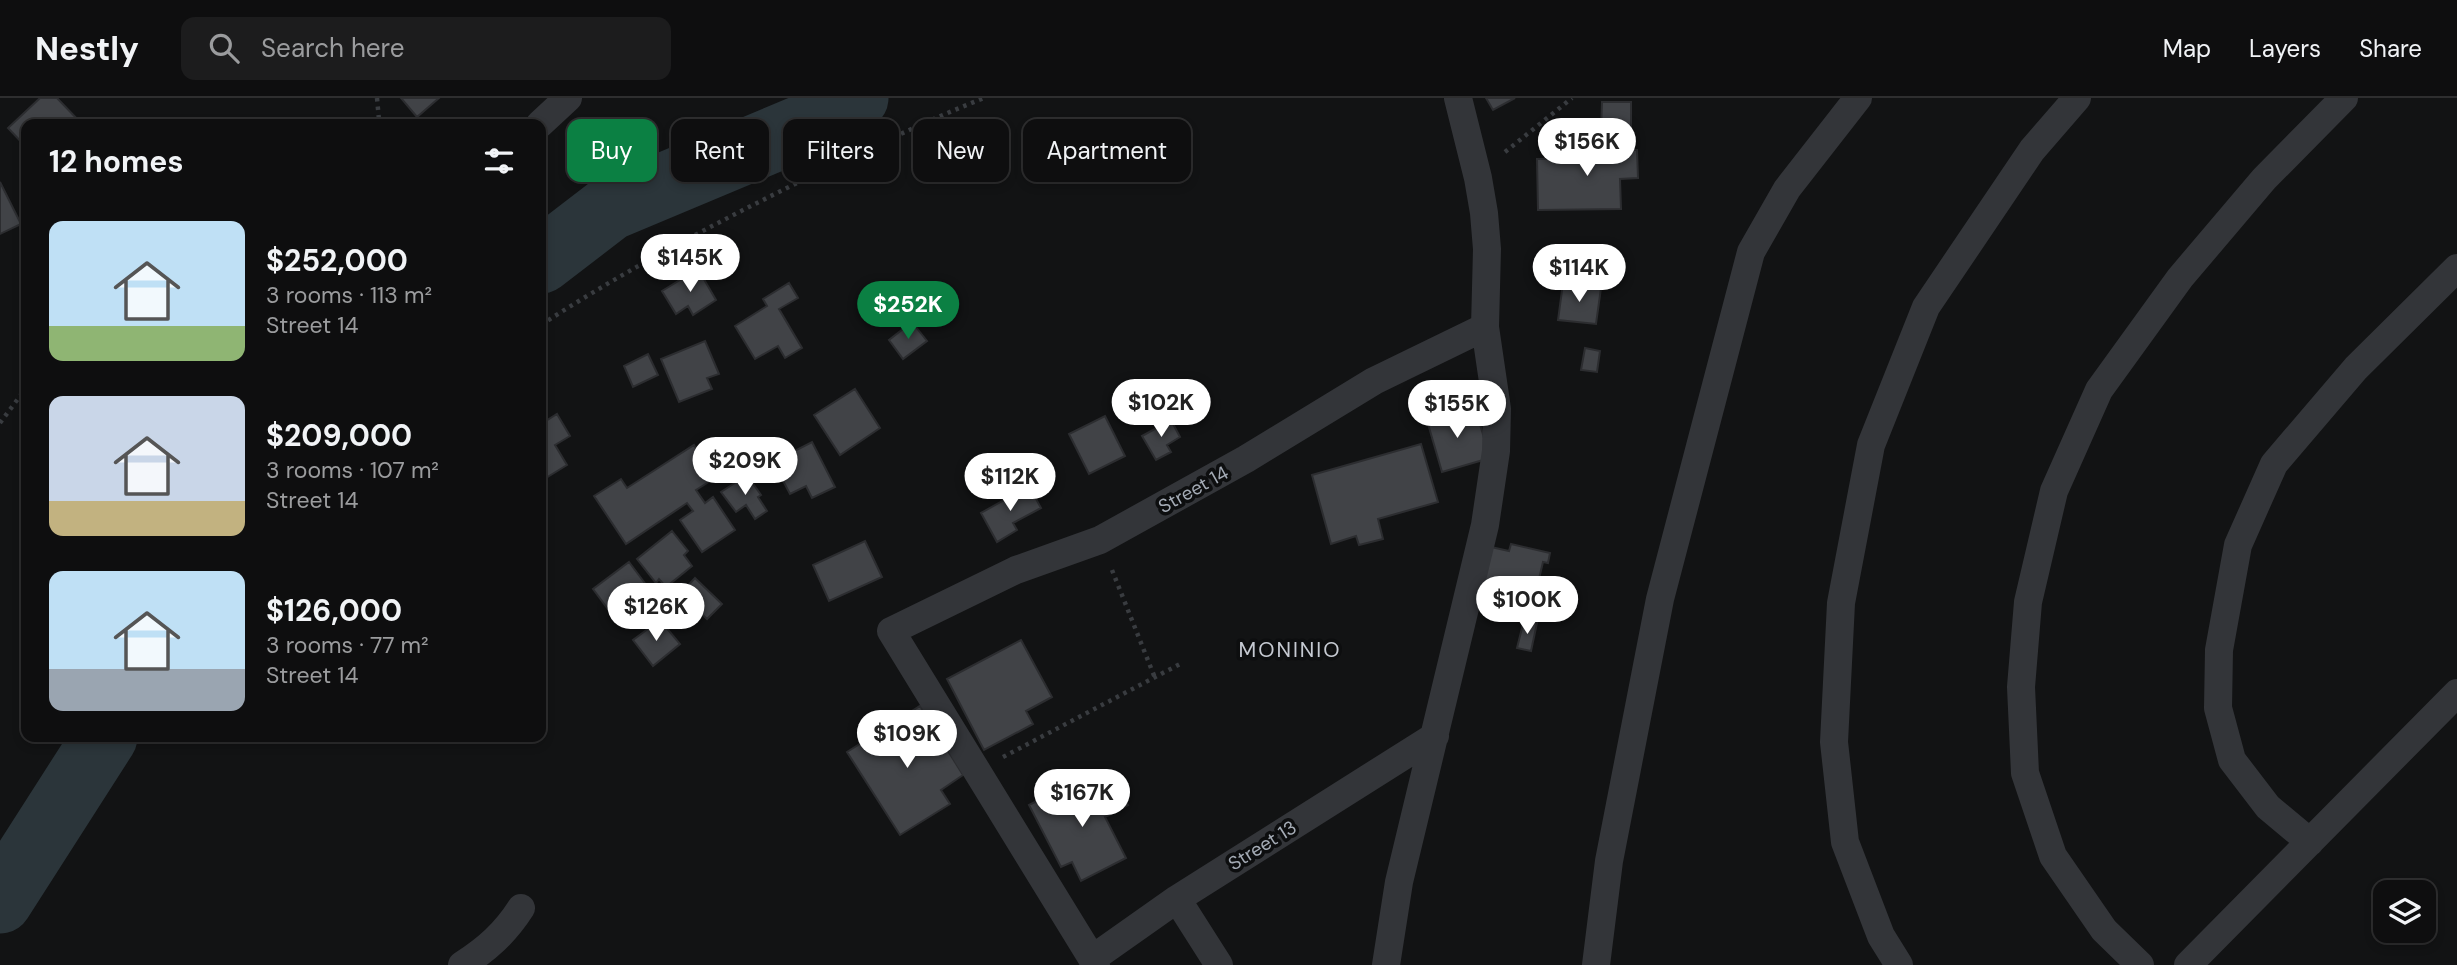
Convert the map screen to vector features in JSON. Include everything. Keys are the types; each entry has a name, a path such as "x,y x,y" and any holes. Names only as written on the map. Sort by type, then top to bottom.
{"street":[{"path":"545,119 568,98"},
{"path":"1386,965 1399,882 1492,490 1497,409 1485,327 1487,249 1478,178 1458,98"},
{"path":"1595,965 1609,861 1660,599 1751,252 1787,189 1858,98"},
{"path":"1899,965 1881,936 1845,842 1834,742 1841,603 1871,444 1926,307 2032,150 2077,98"},
{"path":"2140,965 2104,930 2053,856 2025,773 2021,687 2028,602 2051,504 2099,390 2197,258 2264,179 2344,98"},
{"path":"2310,842 2268,807 2232,760 2218,708 2219,650 2238,545 2274,464 2356,368 2457,268"},
{"name":"Street 14","path":"1094,962 891,631 1016,570 1100,540 1247,459 1374,381 1485,327"},
{"path":"2189,965 2457,693"},
{"name":"Street 13","path":"1094,962 1177,899 1435,736"},
{"path":"1177,899 1219,965"},
{"path":"461,965 486,949 507,930 521,908"}],"path":[{"path":"377,98 379,119"},
{"path":"546,322 655,255 752,205 930,119 984,98"},
{"path":"1478,178 1520,138 1572,98"},
{"path":"0,424 21,395"},
{"path":"1100,540 1154,678"},
{"path":"1001,758 1180,664"}],"building":[{"path":"40,98 57,98 77,119 21,119 21,142 8,128"},
{"path":"401,98 439,98 417,117"},
{"path":"1486,98 1515,98 1493,110"},
{"path":"1602,102 1631,102 1631,134 1601,132"},
{"path":"1619,137 1620,150 1637,150 1638,178 1620,179 1621,209 1538,210 1537,159 1591,158 1591,138"},
{"path":"0,182 21,224 0,234"},
{"path":"698,269 716,300 693,315 688,306 676,314 662,291"},
{"path":"789,283 798,298 779,309 802,348 785,358 778,346 755,359 735,326 767,306 763,299"},
{"path":"1563,283 1601,288 1596,324 1558,320"},
{"path":"912,322 927,341 903,359 889,340"},
{"path":"705,341 719,374 707,378 712,389 679,402 661,359"},
{"path":"1585,348 1600,351 1597,372 1581,370"},
{"path":"648,354 658,375 633,387 624,366"},
{"path":"855,389 880,428 840,455 814,415"},
{"path":"1463,407 1468,424 1479,421 1490,458 1442,472 1426,417"},
{"path":"557,414 570,436 555,445 567,465 546,478 546,421"},
{"path":"1105,416 1125,456 1089,474 1069,434"},
{"path":"1171,420 1180,437 1167,445 1171,452 1156,460 1142,436"},
{"path":"812,442 835,487 812,498 806,486 790,494 773,462"},
{"path":"1421,444 1438,502 1378,519 1383,539 1359,545 1356,536 1331,544 1312,475"},
{"path":"694,445 715,478 696,490 705,503 713,497 735,530 702,552 680,520 693,511 687,503 626,544 594,496 621,479 627,488"},
{"path":"747,475 761,495 758,497 767,511 755,519 746,505 736,512 721,492"},
{"path":"1029,486 1041,508 1013,523 1017,530 997,542 981,513"},
{"path":"672,531 688,551 684,555 692,566 666,587 659,579 656,583 637,559"},
{"path":"865,541 882,577 829,601 813,565"},
{"path":"1511,544 1550,553 1548,563 1543,562 1535,596 1483,583 1491,547 1509,551"},
{"path":"629,562 656,598 619,624 593,589"},
{"path":"695,578 722,604 707,619 694,607 682,620 668,607"},
{"path":"660,620 680,644 653,666 633,640"},
{"path":"1524,620 1537,623 1531,651 1517,648"},
{"path":"1021,640 1052,697 1026,711 1033,724 984,750 947,679"},
{"path":"920,706 963,775 941,790 950,804 900,835 847,752"},
{"path":"1115,781 1128,805 1105,817 1126,858 1081,881 1072,862 1061,867 1029,805 1060,789 1065,800 1073,796 1076,801"}],"waterway":[{"path":"546,257 610,208 839,112 856,98"},
{"path":"0,901 102,742"}],"district":[{"name":"MONINIO","path":"1290,650"}]}
